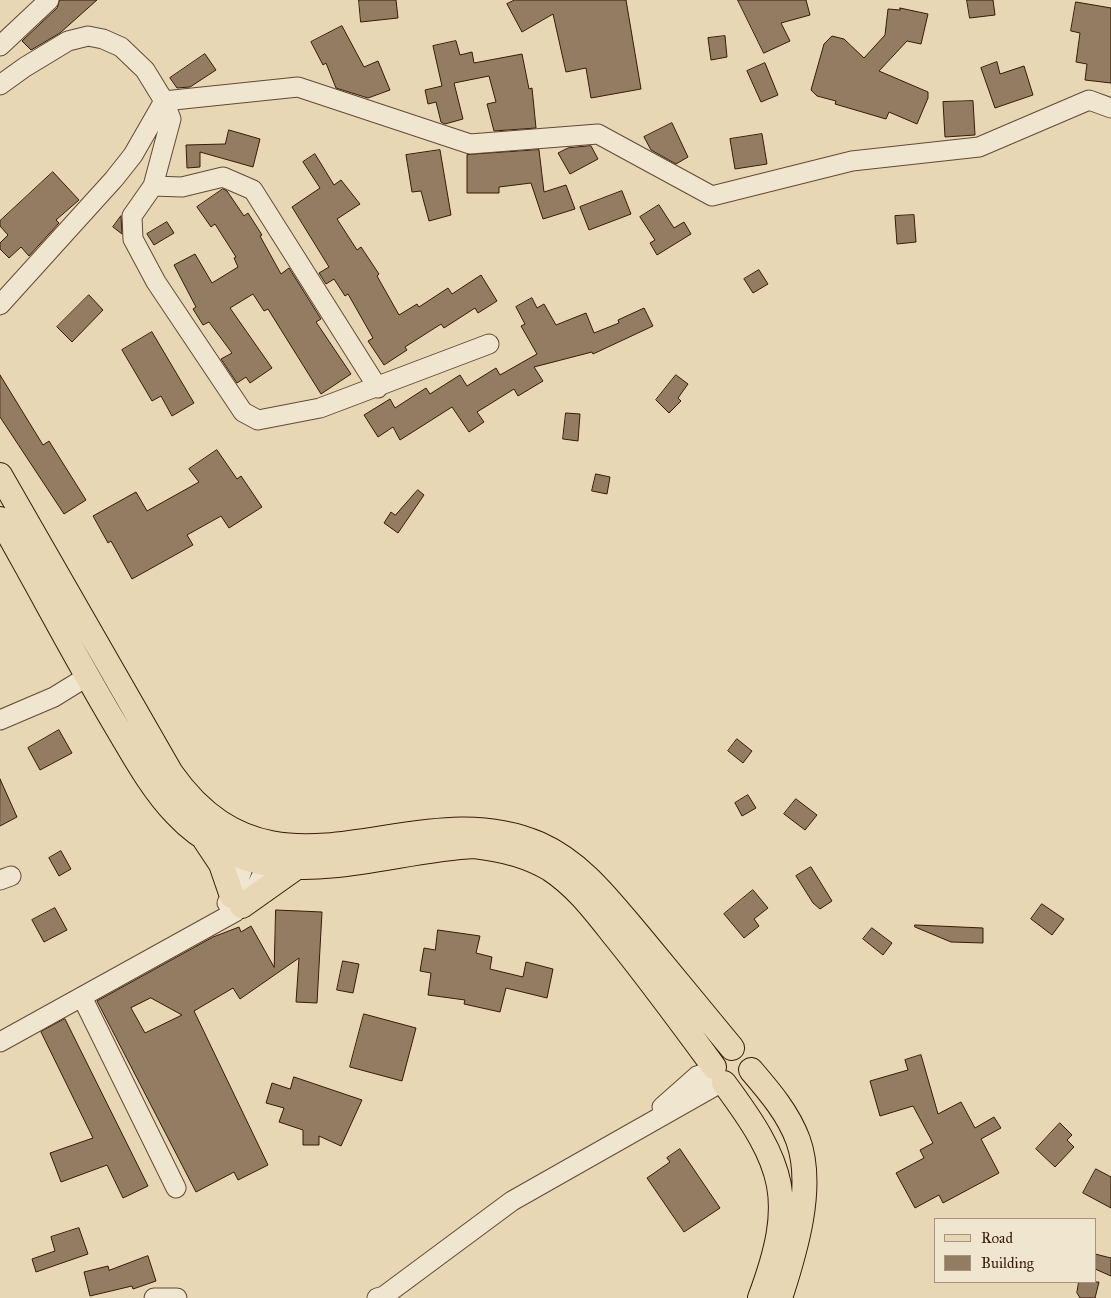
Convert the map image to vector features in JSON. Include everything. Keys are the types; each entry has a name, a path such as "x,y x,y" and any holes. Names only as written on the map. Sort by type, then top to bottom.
{"main road":[{"path":"0,475 171,773 196,803 211,816 261,851 459,830 500,832 539,844 563,857 590,879 732,1048 747,1054 752,1064 751,1070 741,1084 729,1085 719,1076 717,1056 726,1049 732,1048"},
{"path":"0,519 130,749 160,795 176,814 203,837 221,864 237,901 297,867"},
{"path":"203,837 261,851 297,867 318,866 455,847 494,848 532,859 549,869 580,894 651,980 760,1134 776,1166 781,1222 760,1298"},
{"path":"751,1070 780,1105 790,1122 798,1138 805,1167 794,1258 780,1298"}],"street":[{"path":"0,46 48,0"},
{"path":"0,85 25,67 68,41 88,36 103,39 121,47 145,70 164,101 171,119 153,186 132,216 133,238 156,282 243,412 258,420 320,408 378,388 489,344"},
{"path":"164,101 298,86 470,144 598,134 712,196 852,161 979,147 1089,100 1111,108"},
{"path":"0,305 114,179 133,155 164,101"},
{"path":"153,186 182,187 223,177 253,190 378,388"},
{"path":"0,720 39,704 88,676"},
{"path":"0,1042 213,925 237,901 261,851"},
{"path":"82,996 176,1188"},
{"path":"377,1298 384,1296 512,1201 622,1138 668,1102 692,1080 719,1076"},
{"path":"154,1298 177,1298"}],"building":[{"path":"60,0 97,0 60,33 31,50 22,41 57,8"},
{"path":"359,0 396,0 398,18 361,22"},
{"path":"515,0 626,0 641,89 591,98 586,68 566,72 553,14 522,32 507,4"},
{"path":"738,0 806,0 810,15 781,23 790,41 764,53"},
{"path":"967,0 993,0 995,15 970,18"},
{"path":"1076,2 1111,8 1111,83 1085,80 1087,64 1076,62 1080,33 1071,31"},
{"path":"900,8 928,14 921,44 907,41 879,71 928,92 928,98 917,124 889,112 886,119 835,104 836,101 817,96 811,90 824,44 832,36 844,39 864,58 885,35 888,9 900,10"},
{"path":"342,26 364,67 378,61 390,90 368,98 336,88 326,63 323,65 311,42"},
{"path":"725,36 727,57 711,60 708,38"},
{"path":"456,41 460,55 472,52 474,63 522,54 529,89 532,88 536,128 494,131 487,104 496,102 489,76 454,83 463,119 445,124 441,122 436,102 428,104 425,90 442,86 433,46"},
{"path":"205,54 216,70 190,87 177,88 170,78"},
{"path":"997,62 1000,74 1024,66 1033,95 995,108 981,68"},
{"path":"765,63 778,95 761,102 747,71"},
{"path":"973,101 975,135 945,137 943,102"},
{"path":"672,123 688,157 676,164 651,150 644,137"},
{"path":"229,130 260,139 253,167 200,152 200,167 187,168 186,145 225,144"},
{"path":"762,134 767,164 735,169 730,139"},
{"path":"591,146 598,159 570,174 558,153 568,148"},
{"path":"440,150 451,215 429,221 421,191 412,192 406,155"},
{"path":"539,150 544,192 566,185 575,209 543,219 531,183 499,187 499,193 467,193 467,155"},
{"path":"315,154 334,185 341,180 360,204 337,219 357,250 361,247 379,274 377,276 399,315 417,304 419,307 448,288 452,294 481,275 497,301 478,313 475,308 444,328 441,324 405,347 407,350 384,365 368,341 373,338 348,294 345,296 334,279 326,284 319,273 329,267 292,207 320,188 303,162"},
{"path":"53,172 79,200 56,220 59,223 29,256 21,247 9,258 0,249 0,243 8,235 0,226 0,221"},
{"path":"223,189 227,191 244,216 248,213 262,235 260,236 281,274 289,268 321,319 316,322 351,374 321,394 268,309 264,311 253,294 230,308 272,368 250,383 246,377 237,383 221,359 232,353 209,322 203,325 193,309 196,307 174,265 195,254 212,283 238,267 234,258 236,257 215,224 211,227 197,207"},
{"path":"622,191 631,214 589,230 580,207"},
{"path":"659,205 674,228 684,222 691,234 657,255 650,243 655,240 640,217"},
{"path":"914,215 916,242 897,244 895,216"},
{"path":"121,216 122,234 113,227"},
{"path":"167,222 174,233 154,245 147,234"},
{"path":"759,270 768,284 753,293 744,279"},
{"path":"89,295 103,310 72,342 57,327"},
{"path":"532,298 537,308 544,304 556,325 586,313 594,333 619,323 618,320 644,308 653,326 593,354 592,352 534,367 543,381 518,396 514,389 477,412 484,422 469,432 452,407 400,440 393,427 378,437 364,415 390,399 395,408 426,388 430,394 460,375 467,386 496,368 500,375 537,354 521,326 525,324 516,307"},
{"path":"152,332 194,403 172,416 161,396 152,401 122,350"},
{"path":"0,375 43,445 49,441 86,500 64,514 0,417"},
{"path":"676,375 688,384 678,398 681,401 669,413 656,400"},
{"path":"566,413 580,414 578,441 563,439"},
{"path":"217,450 237,479 241,476 262,507 229,528 221,516 187,535 193,545 132,579 111,541 108,543 93,516 136,492 147,511 199,482 189,469"},
{"path":"596,474 610,477 607,494 592,491"},
{"path":"418,490 424,495 398,533 384,523 391,512 395,515"},
{"path":"59,730 72,753 40,770 28,748"},
{"path":"737,739 752,751 743,763 728,751"},
{"path":"0,779 17,817 0,826"},
{"path":"748,795 756,808 742,816 735,803"},
{"path":"796,799 817,815 805,830 784,814"},
{"path":"61,851 71,869 59,876 49,858"},
{"path":"811,867 832,901 820,909 813,903 796,876"},
{"path":"753,890 768,908 754,919 759,926 744,938 724,914"},
{"path":"1042,904 1064,919 1052,935 1031,919"},
{"path":"55,908 67,930 44,942 32,920"},
{"path":"276,910 322,912 317,1003 296,1002 299,958 240,999 233,988 194,1011 268,1165 238,1180 234,1172 196,1192 97,1001 213,937 239,927 241,932 251,926 274,967","holes":["151,998 182,1015 145,1033 131,1008"]},
{"path":"915,925 983,928 983,943 951,942 915,927"},
{"path":"872,928 892,943 883,955 863,939"},
{"path":"438,930 480,936 476,953 492,957 490,969 523,977 526,962 553,969 547,998 506,988 500,1012 464,1004 465,1000 428,995 431,973 420,971 424,948 435,950"},
{"path":"343,961 359,964 353,993 337,990"},
{"path":"364,1014 416,1028 402,1081 350,1067"},
{"path":"65,1019 148,1186 123,1198 107,1165 61,1182 50,1153 93,1138 41,1032"},
{"path":"921,1055 938,1114 961,1102 975,1128 994,1117 1001,1128 981,1139 999,1173 943,1203 939,1195 915,1208 896,1173 924,1158 920,1150 933,1143 913,1106 880,1116 870,1081 908,1070 905,1060"},
{"path":"294,1077 362,1100 341,1146 319,1136 319,1145 303,1145 303,1130 279,1122 284,1108 266,1103 272,1083 290,1089"},
{"path":"1060,1123 1072,1135 1067,1140 1074,1147 1055,1167 1036,1149"},
{"path":"680,1149 720,1208 684,1232 647,1178 670,1162 667,1158"},
{"path":"1096,1169 1111,1177 1111,1208 1083,1193"},
{"path":"79,1228 88,1254 36,1272 32,1259 55,1251 51,1237"},
{"path":"1096,1254 1111,1258 1111,1276 1096,1269"},
{"path":"148,1256 156,1281 133,1289 132,1286 90,1296 84,1272 108,1266 109,1270"},
{"path":"1099,1282 1095,1298 1080,1298 1077,1293 1079,1283"}]}
